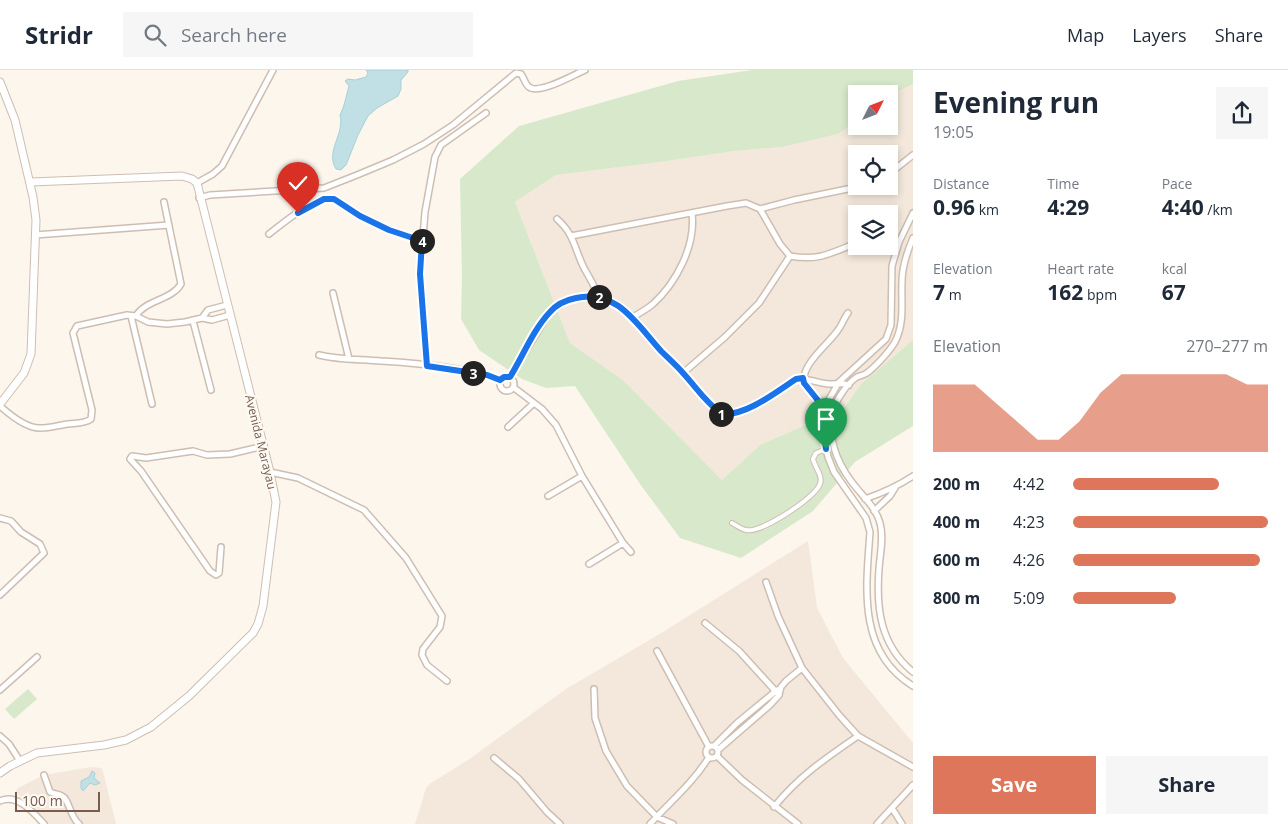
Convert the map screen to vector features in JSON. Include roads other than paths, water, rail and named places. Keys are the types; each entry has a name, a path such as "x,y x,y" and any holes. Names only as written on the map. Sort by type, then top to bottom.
{"street":[{"path":"31,182 182,176 192,179 197,183 213,174 222,166 273,70"},
{"path":"200,198 210,195 324,188 393,160 424,144 453,126 516,73 521,74 526,85 536,90 585,70"},
{"path":"0,82 15,120 31,182 36,220 31,354 24,373 0,405 33,427 42,428 52,425 88,422 92,416 92,410 73,333 74,329 77,326 133,316 176,290 181,284 164,202"},
{"path":"427,366 420,274 425,212 434,156 441,145 486,113"},
{"path":"898,167 913,156"},
{"name":"Avenida Marayau","path":"0,773 37,753 104,745 126,740 151,727 189,696 252,633 258,624 263,606 276,502 264,446 197,183"},
{"path":"760,209 848,189"},
{"path":"269,234 324,199 334,199 360,216 389,230 422,241"},
{"path":"571,236 746,203 760,209 780,244 790,256 814,258 848,246"},
{"path":"633,317 653,304 679,271 691,240 692,213"},
{"path":"913,213 899,242 892,266 891,325 886,339 839,382 824,408 823,425 826,449 834,472 866,518 869,526 867,567 868,612 875,640 890,666 913,686"},
{"path":"557,220 566,227 571,236 582,266 598,296"},
{"path":"35,235 169,225"},
{"path":"913,238 903,269 902,318 898,335 887,353 867,373 856,378 840,396 832,416 832,442 836,458 874,511 880,523 879,611 885,634 895,653 913,672"},
{"path":"683,373 725,337 759,303 790,256"},
{"path":"333,293 349,359"},
{"path":"510,377 549,313 565,301 585,296 598,296 613,302 633,317 660,350 716,410 722,414 728,415 747,408 796,379 803,378 830,384 839,382 849,385"},
{"path":"202,318 208,310 227,305"},
{"path":"832,416 804,383 803,378 810,363 837,331 848,313"},
{"path":"133,316 148,322 167,324 202,318 212,320 230,316"},
{"path":"133,316 152,404"},
{"path":"193,321 211,390"},
{"path":"319,355 427,366 487,375 500,380"},
{"path":"500,380 504,377 510,377"},
{"path":"510,377 513,387 542,409 556,425 582,476 623,543 631,552"},
{"path":"500,380 500,386 503,390 509,390 513,387"},
{"path":"508,427 534,403"},
{"path":"221,547 219,573 216,575 210,571 141,471 130,459 132,456 146,458 194,451 207,455 230,454 264,446"},
{"path":"732,523 746,531 755,529 767,525 797,506 820,486 821,478 819,471 814,466 813,459 816,453 826,449"},
{"path":"141,471 141,462 146,458"},
{"path":"270,472 298,478 364,510 406,558 436,602 442,616 440,627 423,649 422,655 427,665 447,681"},
{"path":"548,496 582,476"},
{"path":"874,511 896,488 913,476"},
{"path":"865,499 896,488"},
{"path":"0,518 11,521 21,532 40,544 44,553 0,595"},
{"path":"590,564 623,543"},
{"path":"867,567 879,570"},
{"path":"766,582 778,616 802,668 839,715 858,736 913,767"},
{"path":"867,583 879,582"},
{"path":"706,623 739,652 777,693"},
{"path":"657,651 714,750 742,780 774,808 798,824"},
{"path":"0,690 37,657"},
{"path":"709,757 706,752 714,750 770,705 786,681 802,668"},
{"path":"594,689 595,718 606,751 627,786 657,816 672,824"},
{"path":"0,736 9,744 20,761"},
{"path":"774,808 795,782 858,736"},
{"path":"650,824 675,800 701,770 709,757 712,758 714,750"},
{"path":"494,758 519,778 547,812 560,824"},
{"path":"44,775 50,792 65,798 70,812 79,824"},
{"path":"877,824 913,785"},
{"path":"0,801 10,798 18,801 44,824"},
{"path":"892,808 902,824"}],"water":[{"path":"366,70 408,70 408,72 401,80 401,89 398,96 377,108 368,116 346,165 341,170 336,169 333,162 334,149 340,129 340,115 349,86 345,81 366,77 368,73"},
{"path":"92,771 95,773 94,778 100,783 95,785 90,783 83,791 81,781 89,777"}]}
